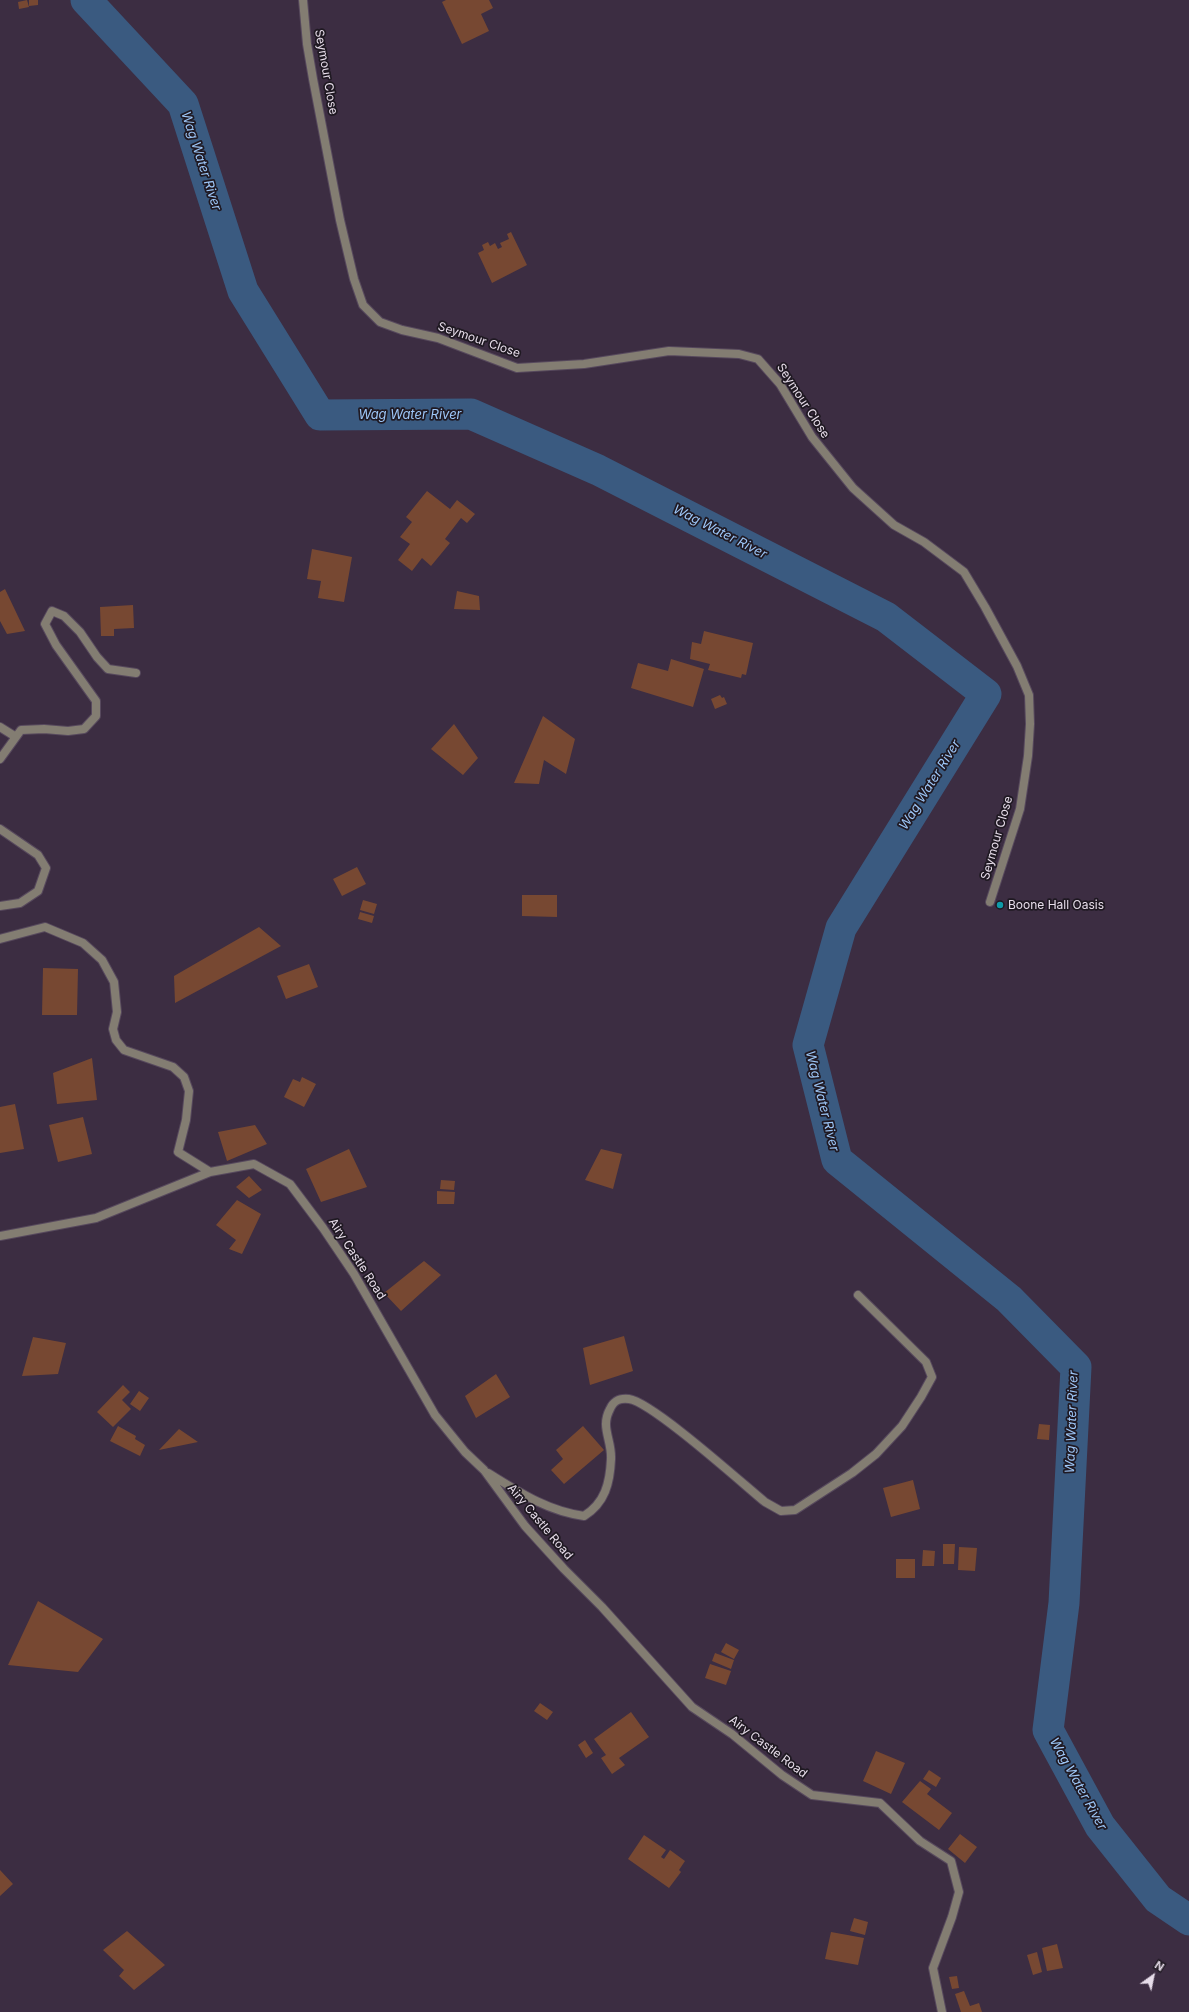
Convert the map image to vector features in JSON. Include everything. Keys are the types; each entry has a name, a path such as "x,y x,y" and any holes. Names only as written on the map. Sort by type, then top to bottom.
{"street":[{"name":"Seymour Close","path":"303,0 307,44 313,79 340,220 354,279 363,305 380,322 402,330 438,338 517,368 584,364 669,351 740,354 758,359 780,384 812,437 853,488 894,525 924,542 964,572 985,607 1016,666 1028,695 1030,724 1028,756 1020,809 990,902"},
{"path":"0,759 21,730 44,729 68,731 84,729 96,716 96,701 56,645 45,624 52,611 64,616 80,632 97,657 108,669 136,674"},
{"path":"0,728 16,737"},
{"path":"0,829 38,855 46,868 38,891 20,903 0,906"},
{"path":"0,939 45,927 83,943 102,960 114,982 117,1012 113,1029 116,1040 124,1050 172,1067 184,1077 189,1091 186,1120 178,1152 210,1172"},
{"name":"Airy Castle Road","path":"0,1236 96,1218 210,1172 254,1164 290,1184 323,1228 354,1274 435,1415 465,1452 484,1470 525,1526 564,1569 602,1607 692,1707 732,1734 782,1775 812,1795 880,1803 920,1841 951,1861 958,1892 952,1917 933,1968 942,2012"},
{"path":"484,1470 531,1500 565,1513 584,1516 596,1509 607,1489 612,1458 606,1417 613,1403 621,1398 635,1400 656,1413 765,1502 781,1511 795,1510 852,1473 876,1454 902,1426 921,1397 932,1376 926,1362 858,1295"}],"building":[{"path":"27,0 29,7 19,9 18,2"},
{"path":"29,0 38,0 38,5 29,6"},
{"path":"446,0 489,0 493,8 481,14 489,31 462,44 442,2"},
{"path":"511,232 527,265 492,283 478,253 484,250 482,245 488,242 490,246 495,243 498,249 502,247 500,243 509,239 507,234"},
{"path":"427,491 450,509 457,500 475,514 467,523 461,518 445,539 450,543 431,566 422,558 412,571 398,560 410,544 400,537 412,522 406,517"},
{"path":"312,549 352,557 344,602 318,598 321,581 307,579"},
{"path":"5,589 25,631 7,634 0,621 0,592"},
{"path":"457,591 479,596 480,610 454,609"},
{"path":"133,605 134,628 114,629 114,636 101,636 100,607"},
{"path":"704,631 753,643 746,675 742,674 741,678 708,670 710,664 690,659 692,642 701,644"},
{"path":"671,659 704,669 693,707 631,688 638,663 668,671"},
{"path":"720,695 722,698 724,697 727,704 715,709 711,699"},
{"path":"543,716 575,739 566,774 544,760 539,784 514,783"},
{"path":"454,724 478,758 463,775 431,749"},
{"path":"357,867 366,884 342,896 333,879"},
{"path":"522,895 557,895 557,917 522,916"},
{"path":"363,900 377,904 374,914 360,910"},
{"path":"360,912 374,916 372,923 358,919"},
{"path":"259,927 281,946 175,1003 174,976"},
{"path":"309,964 318,987 286,999 277,976"},
{"path":"43,968 78,969 77,1015 42,1015"},
{"path":"92,1058 97,1100 57,1104 53,1073"},
{"path":"302,1077 316,1084 304,1107 284,1097 293,1079 300,1082"},
{"path":"15,1104 24,1149 0,1153 0,1107"},
{"path":"83,1117 92,1154 58,1162 49,1125"},
{"path":"255,1125 267,1144 227,1161 218,1132"},
{"path":"349,1149 367,1187 321,1202 306,1169"},
{"path":"601,1149 622,1154 613,1189 585,1180"},
{"path":"249,1176 262,1190 249,1198 236,1187"},
{"path":"441,1180 455,1181 454,1190 440,1189"},
{"path":"437,1191 455,1192 454,1204 437,1204"},
{"path":"237,1200 261,1214 242,1254 229,1249 236,1240 216,1225"},
{"path":"424,1261 441,1275 401,1311 384,1293"},
{"path":"624,1336 633,1371 590,1385 583,1348"},
{"path":"33,1337 66,1343 58,1374 22,1376"},
{"path":"496,1374 510,1397 476,1418 465,1396"},
{"path":"123,1385 130,1392 122,1400 131,1409 113,1427 97,1412"},
{"path":"139,1391 149,1398 140,1411 130,1404"},
{"path":"1039,1424 1050,1425 1049,1440 1037,1439"},
{"path":"118,1426 136,1436 135,1439 145,1445 140,1456 110,1441"},
{"path":"583,1426 604,1450 564,1484 551,1470 563,1459 556,1450"},
{"path":"179,1429 198,1442 159,1450"},
{"path":"913,1480 920,1509 891,1517 883,1488"},
{"path":"943,1544 955,1544 954,1564 943,1564"},
{"path":"959,1547 977,1548 975,1571 958,1570"},
{"path":"923,1550 935,1551 934,1566 922,1566"},
{"path":"896,1559 915,1559 915,1578 896,1578"},
{"path":"38,1601 103,1639 78,1672 8,1665"},
{"path":"726,1643 739,1650 734,1659 721,1652"},
{"path":"715,1653 734,1660 731,1669 712,1661"},
{"path":"710,1664 731,1671 726,1685 705,1678"},
{"path":"540,1703 553,1712 547,1720 534,1711"},
{"path":"631,1712 649,1737 619,1758 625,1765 612,1774 601,1758 606,1755 594,1739"},
{"path":"585,1740 593,1753 586,1758 578,1745"},
{"path":"876,1751 905,1763 891,1794 863,1781"},
{"path":"929,1770 941,1778 936,1787 923,1779"},
{"path":"920,1781 931,1789 927,1794 952,1813 939,1830 902,1802"},
{"path":"960,1834 977,1847 965,1863 948,1849"},
{"path":"644,1835 666,1850 661,1857 664,1859 670,1850 685,1861 679,1870 681,1872 669,1888 628,1859"},
{"path":"0,1870 13,1884 0,1896"},
{"path":"854,1918 868,1922 865,1935 850,1931"},
{"path":"127,1931 165,1965 134,1990 119,1976 124,1970 103,1950"},
{"path":"831,1932 864,1938 858,1965 825,1959"},
{"path":"1057,1944 1063,1968 1047,1971 1042,1948"},
{"path":"1037,1952 1042,1972 1033,1975 1027,1955"},
{"path":"957,1976 959,1988 952,1989 949,1977"},
{"path":"964,1991 970,2006 979,2003 982,2012 961,2012 955,1994"}],"waterway":[{"name":"Wag Water River","path":"86,0 183,104 243,291 320,415 471,414 598,470 886,617 986,694 841,928 808,1045 837,1160 1009,1299 1076,1367 1064,1603 1048,1730 1100,1826 1158,1899 1189,1920"}],"place":[{"name":"Boone Hall Oasis","path":"1000,905"}]}
